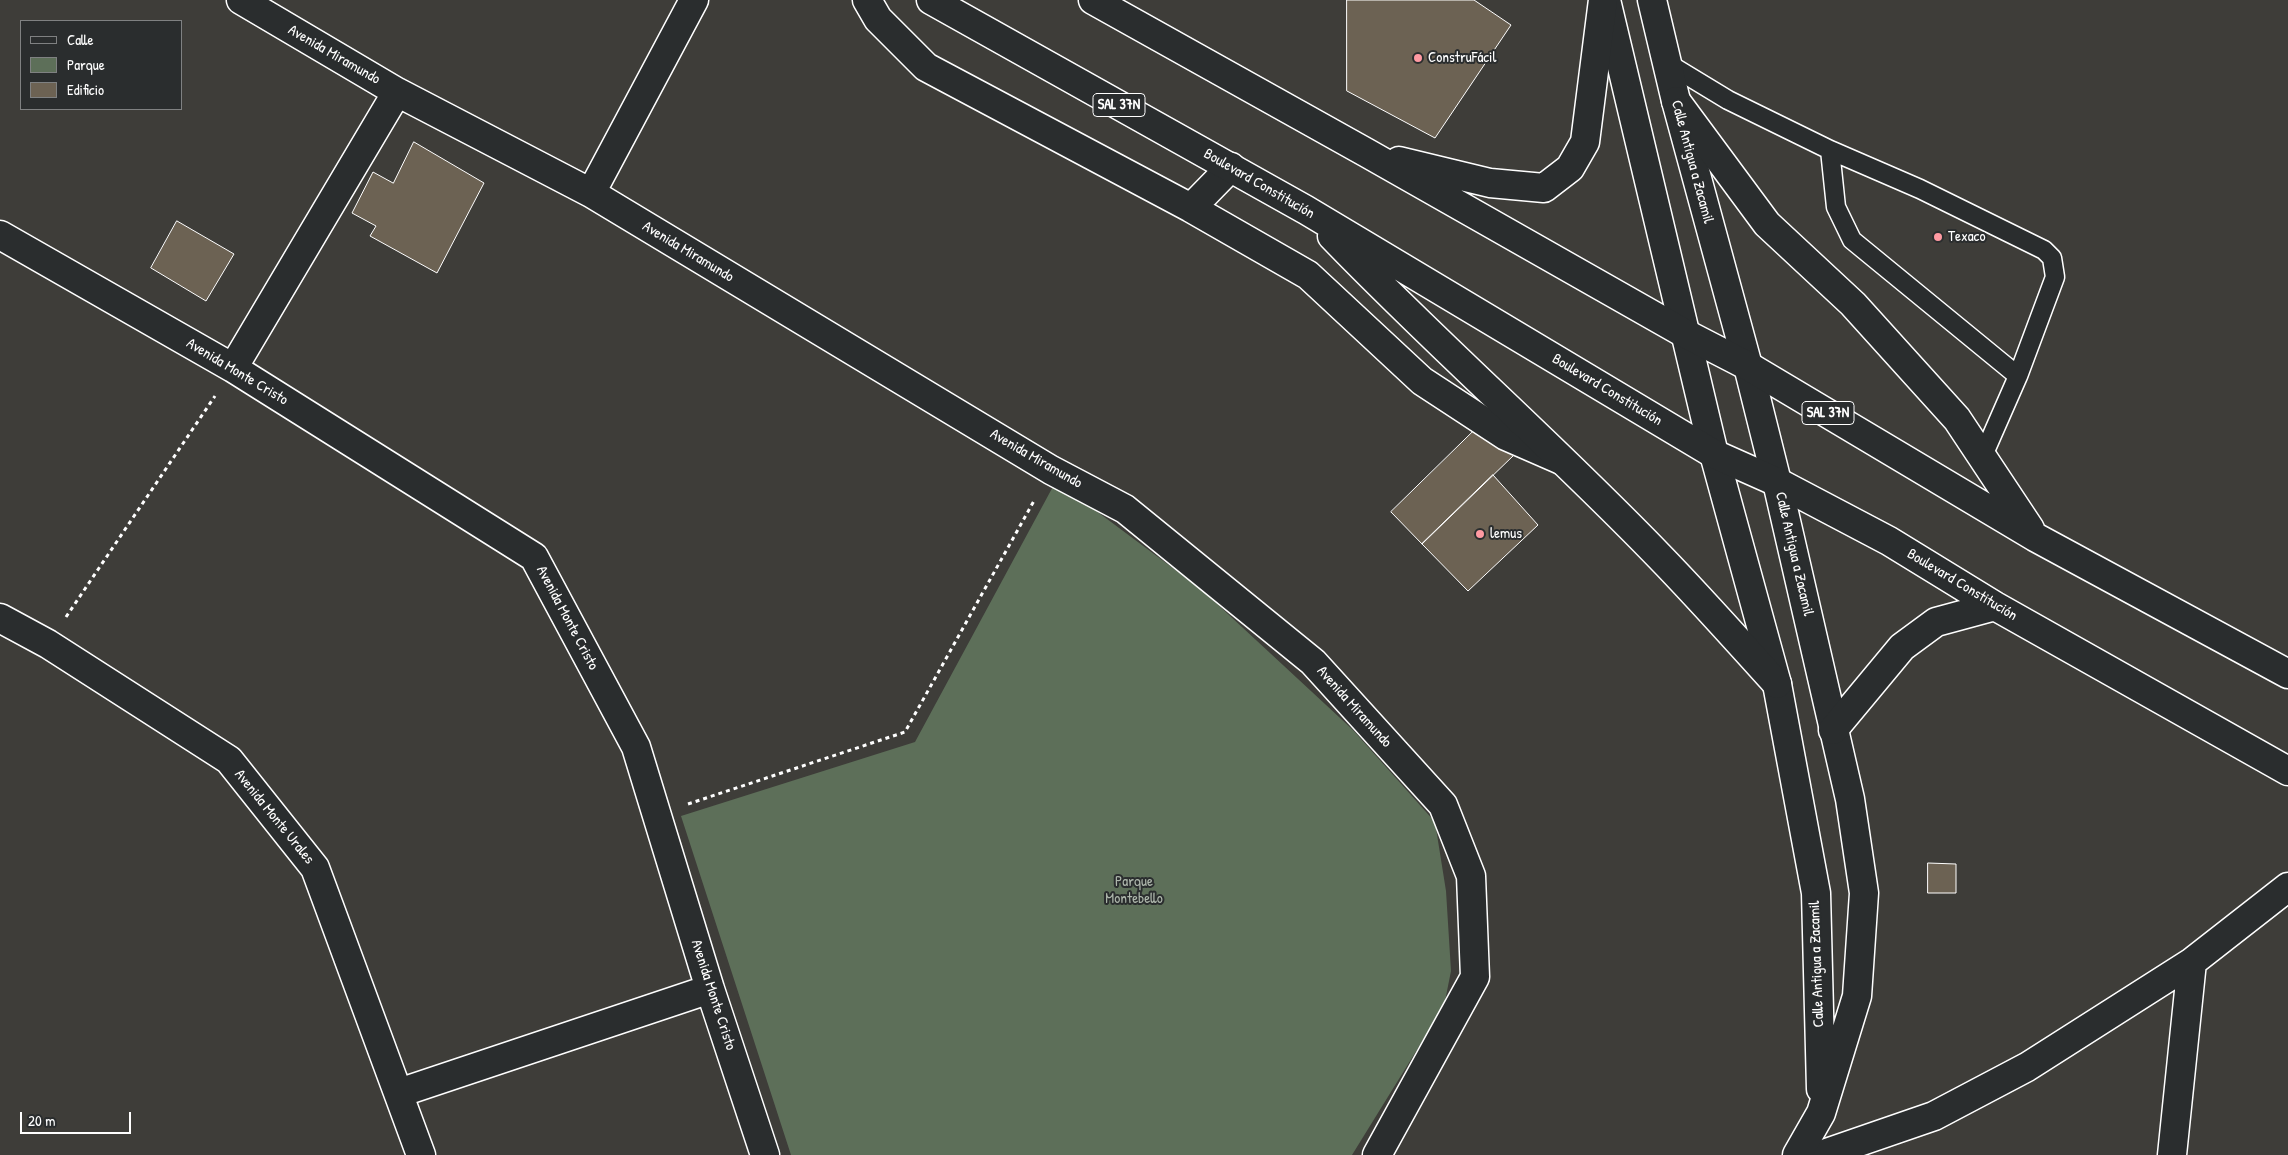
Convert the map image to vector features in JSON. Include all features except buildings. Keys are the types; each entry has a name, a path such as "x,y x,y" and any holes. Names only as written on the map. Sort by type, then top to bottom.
{"main road":[{"name":"Avenida Miramundo","path":"241,0 397,92 591,193 1051,470 1125,509 1314,662 1443,805 1471,876 1475,977 1377,1155"},
{"path":"591,193 694,0"},
{"path":"867,0 878,19 926,68 1191,208 1308,275 1422,381 1506,436 1564,462"},
{"name":"Boulevard Constitución","path":"931,0 1306,210 1714,454 1777,482 1889,541 1994,606 2288,771"},
{"name":"SAL 37N","path":"1093,0 1684,333 1748,366 2035,537 2288,674"},
{"path":"1367,153 1490,183 1544,188 1570,168 1584,142 1604,0"},
{"name":"Calle Antigua a Zacamil","path":"1604,0 1714,454 1777,684 1816,893 1821,1113"},
{"name":"Calle Antigua a Zacamil","path":"1652,0 1676,101 1748,366 1777,482 1850,799 1864,893 1856,996 1821,1113 1797,1155"},
{"path":"233,368 397,92"},
{"path":"1676,101 1767,224 1853,304 1957,419 2035,537"},
{"path":"1191,208 1230,168"},
{"path":"1306,210 1397,304 1564,462 1659,556 1777,684"},
{"name":"Avenida Monte Cristo","path":"0,235 233,368 534,557 636,747 710,989 765,1155"},
{"path":"1833,730 1902,647 1936,622 1994,606"},
{"name":"Avenida Monte Urales","path":"0,618 48,644 229,760 315,868 421,1155"},
{"path":"1822,1155 1934,1116 2027,1068 2192,962 2288,887"},
{"path":"2172,1155 2192,962"},
{"path":"399,1093 710,989"}],"lane":[{"path":"1667,63 1728,100 1830,150 1938,198 2044,250 2052,258 2055,277 2018,376 1982,458"},
{"path":"1830,150 1836,207 1852,240 2018,376"}],"path":[{"path":"48,644 233,368"},
{"path":"656,814 905,732 1051,470"}],"green space":[{"name":"Parque Montebello","path":"1056,481 1201,589 1353,730 1435,822 1446,891 1451,971 1444,1006 1352,1155 791,1155 681,816 915,742"}],"place":[{"name":"ConstruFácil","path":"1418,58"},
{"name":"Texaco","path":"1938,237"},
{"name":"lemus","path":"1480,534"}]}
